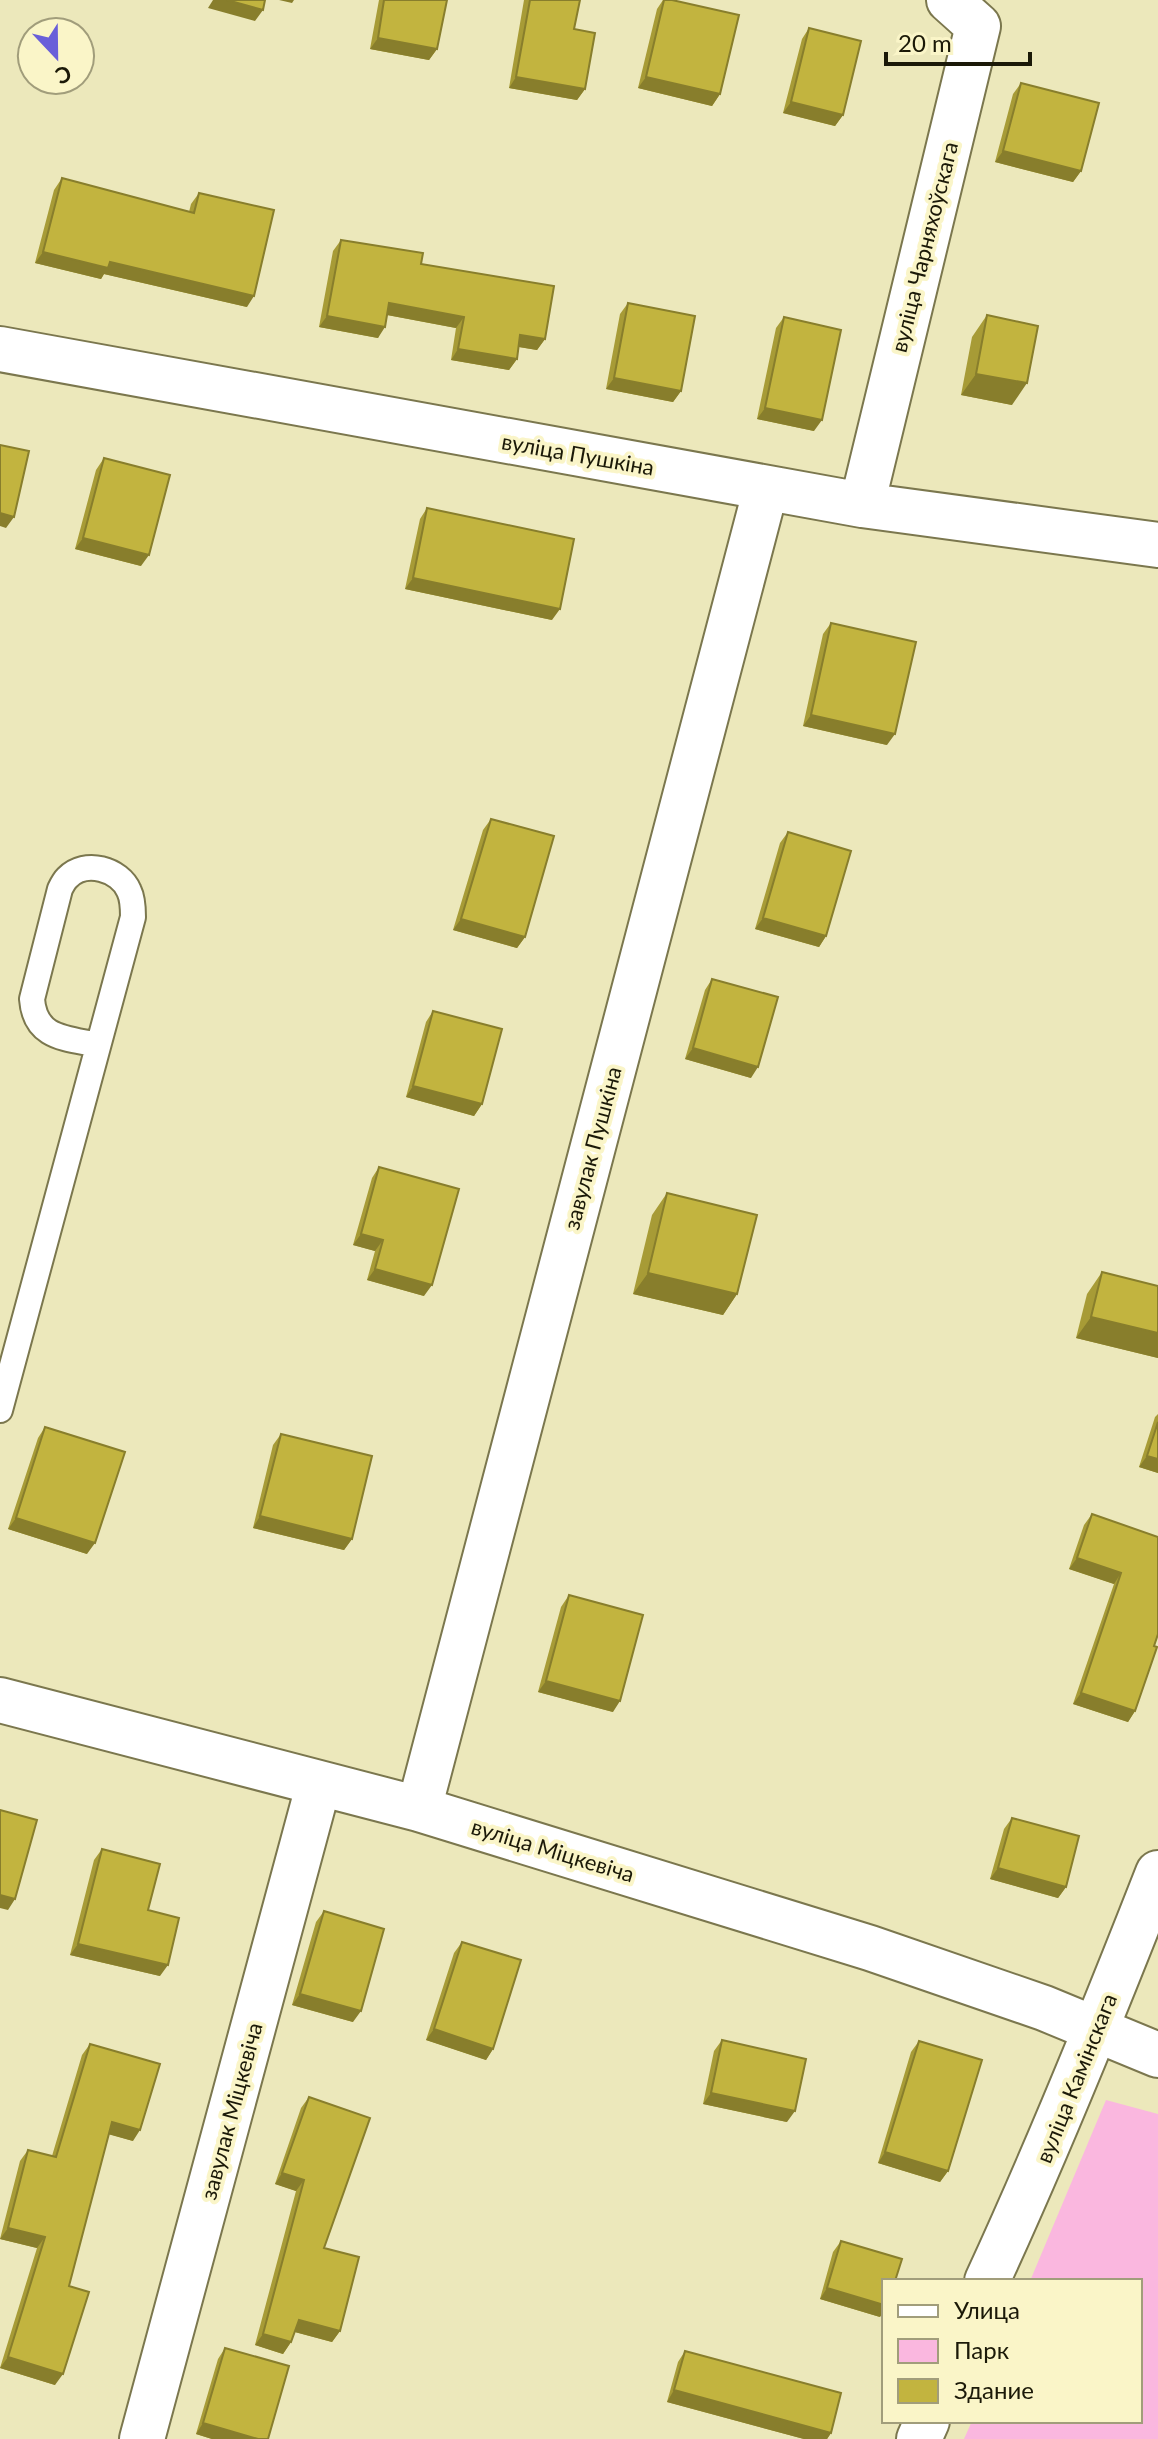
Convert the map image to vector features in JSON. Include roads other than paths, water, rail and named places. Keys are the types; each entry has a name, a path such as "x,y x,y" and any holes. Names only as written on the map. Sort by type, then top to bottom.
{"street":[{"name":"вуліца Чарняхоўскага","path":"862,505 978,26 949,0"},
{"name":"вуліца Пушкіна","path":"0,349 862,505 1158,545"},
{"name":"завулак Пушкіна","path":"419,1809 766,488"},
{"name":"вуліца Міцкевіча","path":"0,1700 419,1809 870,1948 1044,2008 1158,2055"},
{"name":"завулак Міцкевіча","path":"142,2439 319,1783"},
{"name":"вуліца Камінскага","path":"988,2279 1097,2030 1158,1873"}],"lane":[{"path":"0,1410 133,917 129,890 110,871 87,868 67,877 60,889 32,999 33,1013 43,1028 55,1035 98,1045"}]}
